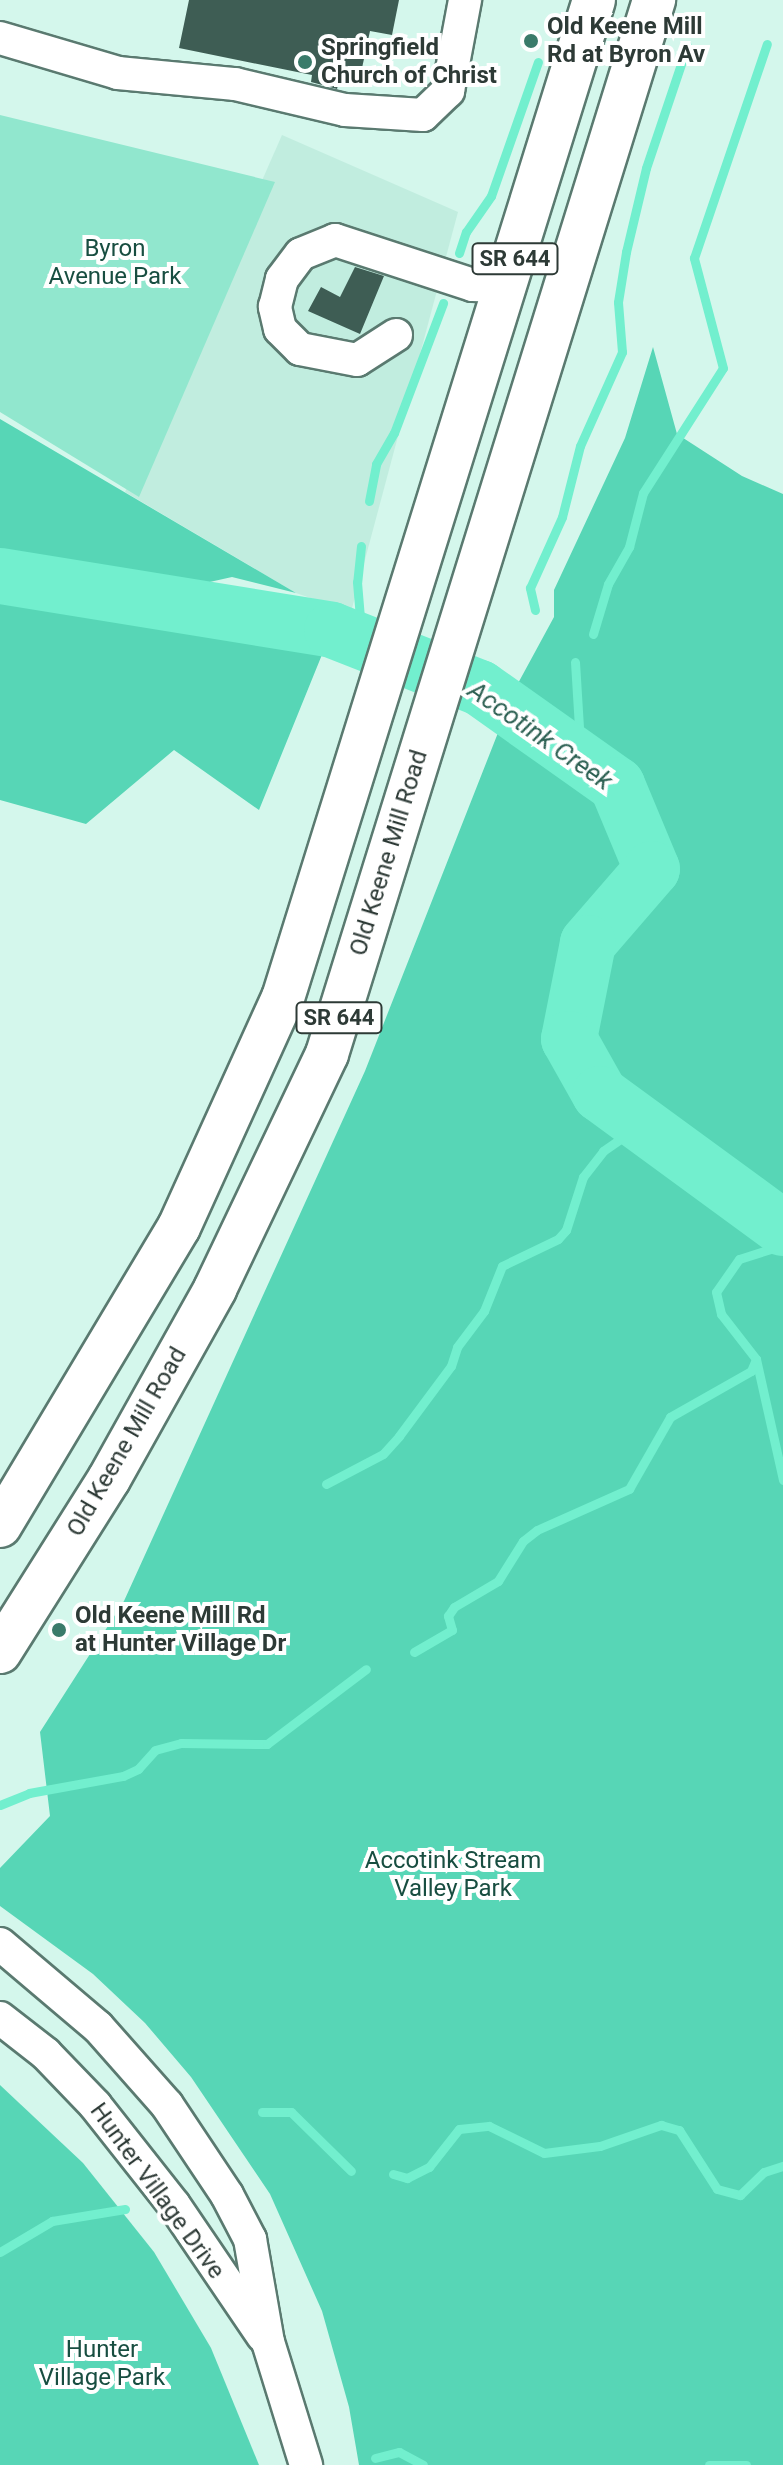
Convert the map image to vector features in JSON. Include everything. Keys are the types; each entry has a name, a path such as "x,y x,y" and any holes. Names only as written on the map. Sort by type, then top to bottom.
{"main road":[{"name":"SR 644","path":"0,1526 160,1263 238,1102 283,998 594,0"},
{"name":"Old Keene Mill Road","path":"0,1652 109,1479 272,1179 327,1054 654,0"}],"street":[{"path":"0,38 118,73 235,84 345,110 423,115 448,91 465,0"},
{"path":"396,335 357,360 300,349 280,329 275,307 282,279 301,254 335,240 473,285 507,286"},
{"name":"Hunter Village Drive","path":"0,1944 98,2027 167,2105 206,2162 250,2239 268,2342 306,2465"},
{"name":"Hunter Village Drive","path":"0,2018 46,2054 95,2105 174,2205 268,2342"}],"shaded area":[{"path":"282,135 458,212 351,612 296,593 125,492"}],"green space":[{"name":"Byron Avenue Park","path":"0,115 275,182 139,497 0,412"},
{"name":"Accotink Stream Valley Park","path":"653,347 677,434 742,476 783,494 783,2465 359,2465 349,2407 322,2311 270,2194 191,2077 145,2023 93,1974 0,1906 0,1868 50,1816 40,1732 124,1601 365,1071 516,687 554,617 554,590 625,438"},
{"path":"0,419 296,593 232,577 156,594 332,630 259,810 174,750 86,824 0,800 0,584 54,595 0,558"},
{"name":"Hunter Village Park","path":"0,2085 83,2163 154,2252 211,2348 259,2465 0,2465"}],"building":[{"name":"Springfield Church of Christ","path":"189,0 399,0 392,35 370,31 359,82 340,78 337,89 311,82 312,75 179,48"},
{"path":"355,267 384,276 360,334 308,311 321,287 340,297"}],"waterway":[{"path":"593,634 608,584 629,547 643,493 723,368 694,258 767,44"},
{"path":"535,610 530,588 562,517 580,446 622,352 618,302 626,252 646,168 687,46"},
{"path":"459,253 466,232 491,196 538,62"},
{"path":"369,501 376,464 394,433 443,303"},
{"path":"361,546 357,582 362,642"},
{"name":"Accotink Creek","path":"0,576 332,630 480,688 617,785 652,869 588,943 569,1039 600,1094 783,1228"},
{"path":"575,662 581,760"},
{"path":"326,1484 383,1454 399,1436 451,1366 457,1347 484,1311 502,1266 558,1239 566,1230 583,1177 603,1151 642,1124"},
{"path":"783,1245 739,1259 716,1292 721,1314 756,1359 783,1480"},
{"path":"414,1652 452,1630 448,1616 454,1607 498,1581 523,1541 537,1530 629,1489 670,1417 751,1371 756,1359"},
{"path":"0,1805 29,1793 123,1776 138,1769 155,1750 181,1743 267,1744 366,1669"},
{"path":"262,2112 291,2112 351,2171"},
{"path":"393,2174 407,2178 429,2167 459,2129 489,2126 544,2153 600,2146 661,2125 679,2130 717,2189 740,2195 764,2172 783,2166"},
{"path":"0,2252 52,2221 125,2209"},
{"path":"375,2458 399,2452 423,2465"},
{"path":"709,2465 746,2465"}],"place":[{"name":"Old Keene Mill Rd at Byron Av","path":"531,41"},
{"name":"Springfield Church of Christ","path":"305,62"},
{"name":"Old Keene Mill Rd at Hunter Village Dr","path":"59,1630"}]}
